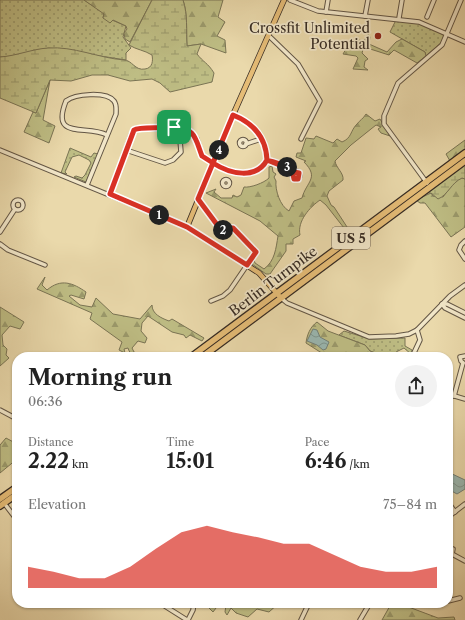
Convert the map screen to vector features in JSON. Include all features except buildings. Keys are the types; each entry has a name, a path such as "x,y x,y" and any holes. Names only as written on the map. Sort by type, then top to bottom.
{"highway":[{"name":"Berlin Turnpike","path":"199,352 281,298 428,184 465,153"},
{"name":"Berlin Turnpike","path":"206,352 213,344 277,293 428,184 465,161"},
{"path":"2,502 12,492"},
{"path":"2,502 12,497"}],"main road":[{"path":"281,298 259,273 187,227 233,115 284,0"}],"street":[{"path":"290,0 310,9 326,12 399,18 419,22 465,42"},
{"path":"326,12 328,0"},
{"path":"365,16 368,0"},
{"path":"399,18 402,0"},
{"path":"427,17 434,0"},
{"path":"428,184 384,124 384,116 400,80 438,50 448,34 462,0"},
{"path":"269,36 298,64 320,101 301,139"},
{"path":"87,185 116,114 114,101 104,95 76,96 66,101 61,117 64,124 70,129 94,130 107,135"},
{"path":"110,194 131,135 138,128 179,128 194,134 198,141 202,156 230,171 238,173 252,173 264,166 267,160 262,140 253,126 233,115"},
{"path":"126,150 165,163 169,162 181,152 179,128"},
{"path":"246,144 262,140"},
{"path":"0,150 187,227"},
{"path":"267,160 287,166 294,172"},
{"path":"227,180 230,171"},
{"path":"198,199 221,230 233,228 256,252 229,292 211,301"},
{"path":"0,232 15,209"},
{"path":"465,241 461,244 459,250 465,259"},
{"path":"0,244 8,250 45,265"},
{"path":"281,298 287,303 369,337 409,334 417,330 455,291 465,285"},
{"path":"442,304 447,304 465,313"},
{"path":"442,304 445,308 465,318"},
{"path":"414,352 420,340 417,330"},
{"path":"465,356 460,357 460,360 464,362 454,396 465,399"},
{"path":"0,410 12,416"},
{"path":"2,502 12,514"},
{"path":"453,509 455,512 465,504"},
{"path":"453,555 465,561"},
{"path":"453,600 460,598"},
{"path":"168,608 188,620 193,608"},
{"path":"301,620 306,608"},
{"path":"360,620 367,608"}],"green space":[{"path":"0,0 84,0 104,13 103,18 126,26 123,37 131,48 126,53 126,60 49,48 14,56 0,57"},
{"path":"84,0 152,0 130,42 125,39 124,33 127,29 126,26 113,20 110,23 103,18 104,14"},
{"path":"152,0 183,0 186,17 187,46 201,44 197,54 214,73 212,82 170,92 160,83 152,79 130,81 108,75 92,75 71,81 50,80 36,113 0,98 0,57 48,48 57,48 76,50 115,59 127,60 136,67 142,69 150,67 152,55 129,45"},
{"path":"183,0 223,0 218,17 225,22 217,36 225,40 226,53 201,44 187,46 186,17"},
{"path":"396,20 421,24 443,34 444,40 426,56 425,52 390,32"},
{"path":"368,34 370,37 369,44 387,52 396,42 402,39 425,52 426,56 417,63 394,50 389,55 364,47 362,53 368,59 365,61 364,67 368,70 353,69 358,58 356,56 343,54 351,42 356,40 364,41"},
{"path":"50,80 43,120 55,126 49,143 24,132 33,112 36,113"},
{"path":"366,114 375,121 380,119 390,136 381,133 378,129 381,127 376,125 351,145 335,161 343,180 329,191 327,196 331,205 334,207 349,230 345,232 344,228 326,205 320,200 308,210 302,220 300,225 300,235 293,239 293,244 286,244 286,251 270,274 266,274 252,264 254,260 255,263 264,269 268,266 273,258 278,236 260,221 206,193 216,189 214,192 221,198 232,198 233,195 237,197 241,195 244,187 257,185 269,178 269,167 272,166 273,172 276,174 274,177 279,198 289,211 294,201 302,198 311,176 309,167 304,162 306,161 296,157 297,153 301,153 306,138 314,139 316,136 333,143 337,139 342,142 348,138"},
{"path":"465,140 465,150 450,161 446,154"},
{"path":"70,148 91,157 94,153 98,154 86,182 74,177 76,176 82,178 91,163 89,160 79,155 72,157 65,172 67,174 61,173"},
{"path":"465,165 465,179 462,178 458,180 444,195 438,199 431,193 427,193"},
{"path":"462,178 465,179 465,227 451,237 425,203 420,203 416,200 431,193 433,196 443,197 455,181"},
{"path":"45,277 42,285 47,290 57,284 72,284 86,292 84,299 71,295 69,296 80,305 92,307 96,298 113,314 140,319 152,305 155,313 160,317 169,321 172,319 204,338 202,341 190,335 186,338 184,335 172,332 148,316 142,323 141,331 147,338 145,343 138,341 132,348 134,352 130,352 128,348 124,349 125,352 123,352 119,350 122,342 90,319 92,313 37,289"},
{"path":"0,307 24,322 20,329 10,326 2,335 3,345 7,349 6,355 9,358 0,366"},
{"path":"317,322 328,331 365,345 373,352 320,352 306,343 312,326"},
{"path":"344,331 370,339 405,338 405,346 412,350 412,352 409,352 404,348 396,352 373,352 365,345 339,335"},
{"path":"6,438 12,441 12,463 0,473 0,445"},
{"path":"209,608 216,608 213,612"},
{"path":"226,608 231,608 227,615 225,612"},
{"path":"231,608 273,608 269,612 257,609 248,617 236,613"},
{"path":"389,608 411,608 438,618 454,617 455,620 382,620"}],"water":[{"path":"313,329 317,330 320,337 329,342 326,349 323,350 317,345 307,341"},
{"path":"453,474 465,480 465,489 457,494 453,492"}],"place":[{"name":"Crossfit Unlimited Potential","path":"378,36"}],"route":[{"path":"174,127 158,129 138,128 134,130 110,194 187,227 247,265 256,252 233,228 221,230 198,199 213,163 230,171 238,173 252,173 264,166 267,160 287,166 294,172 292,173 292,178 294,179 298,179 300,174 296,171 294,172 292,170 287,166 267,160 267,153 258,132 248,122 233,115 213,163 202,156 198,141 194,134 187,130 174,127"}]}
